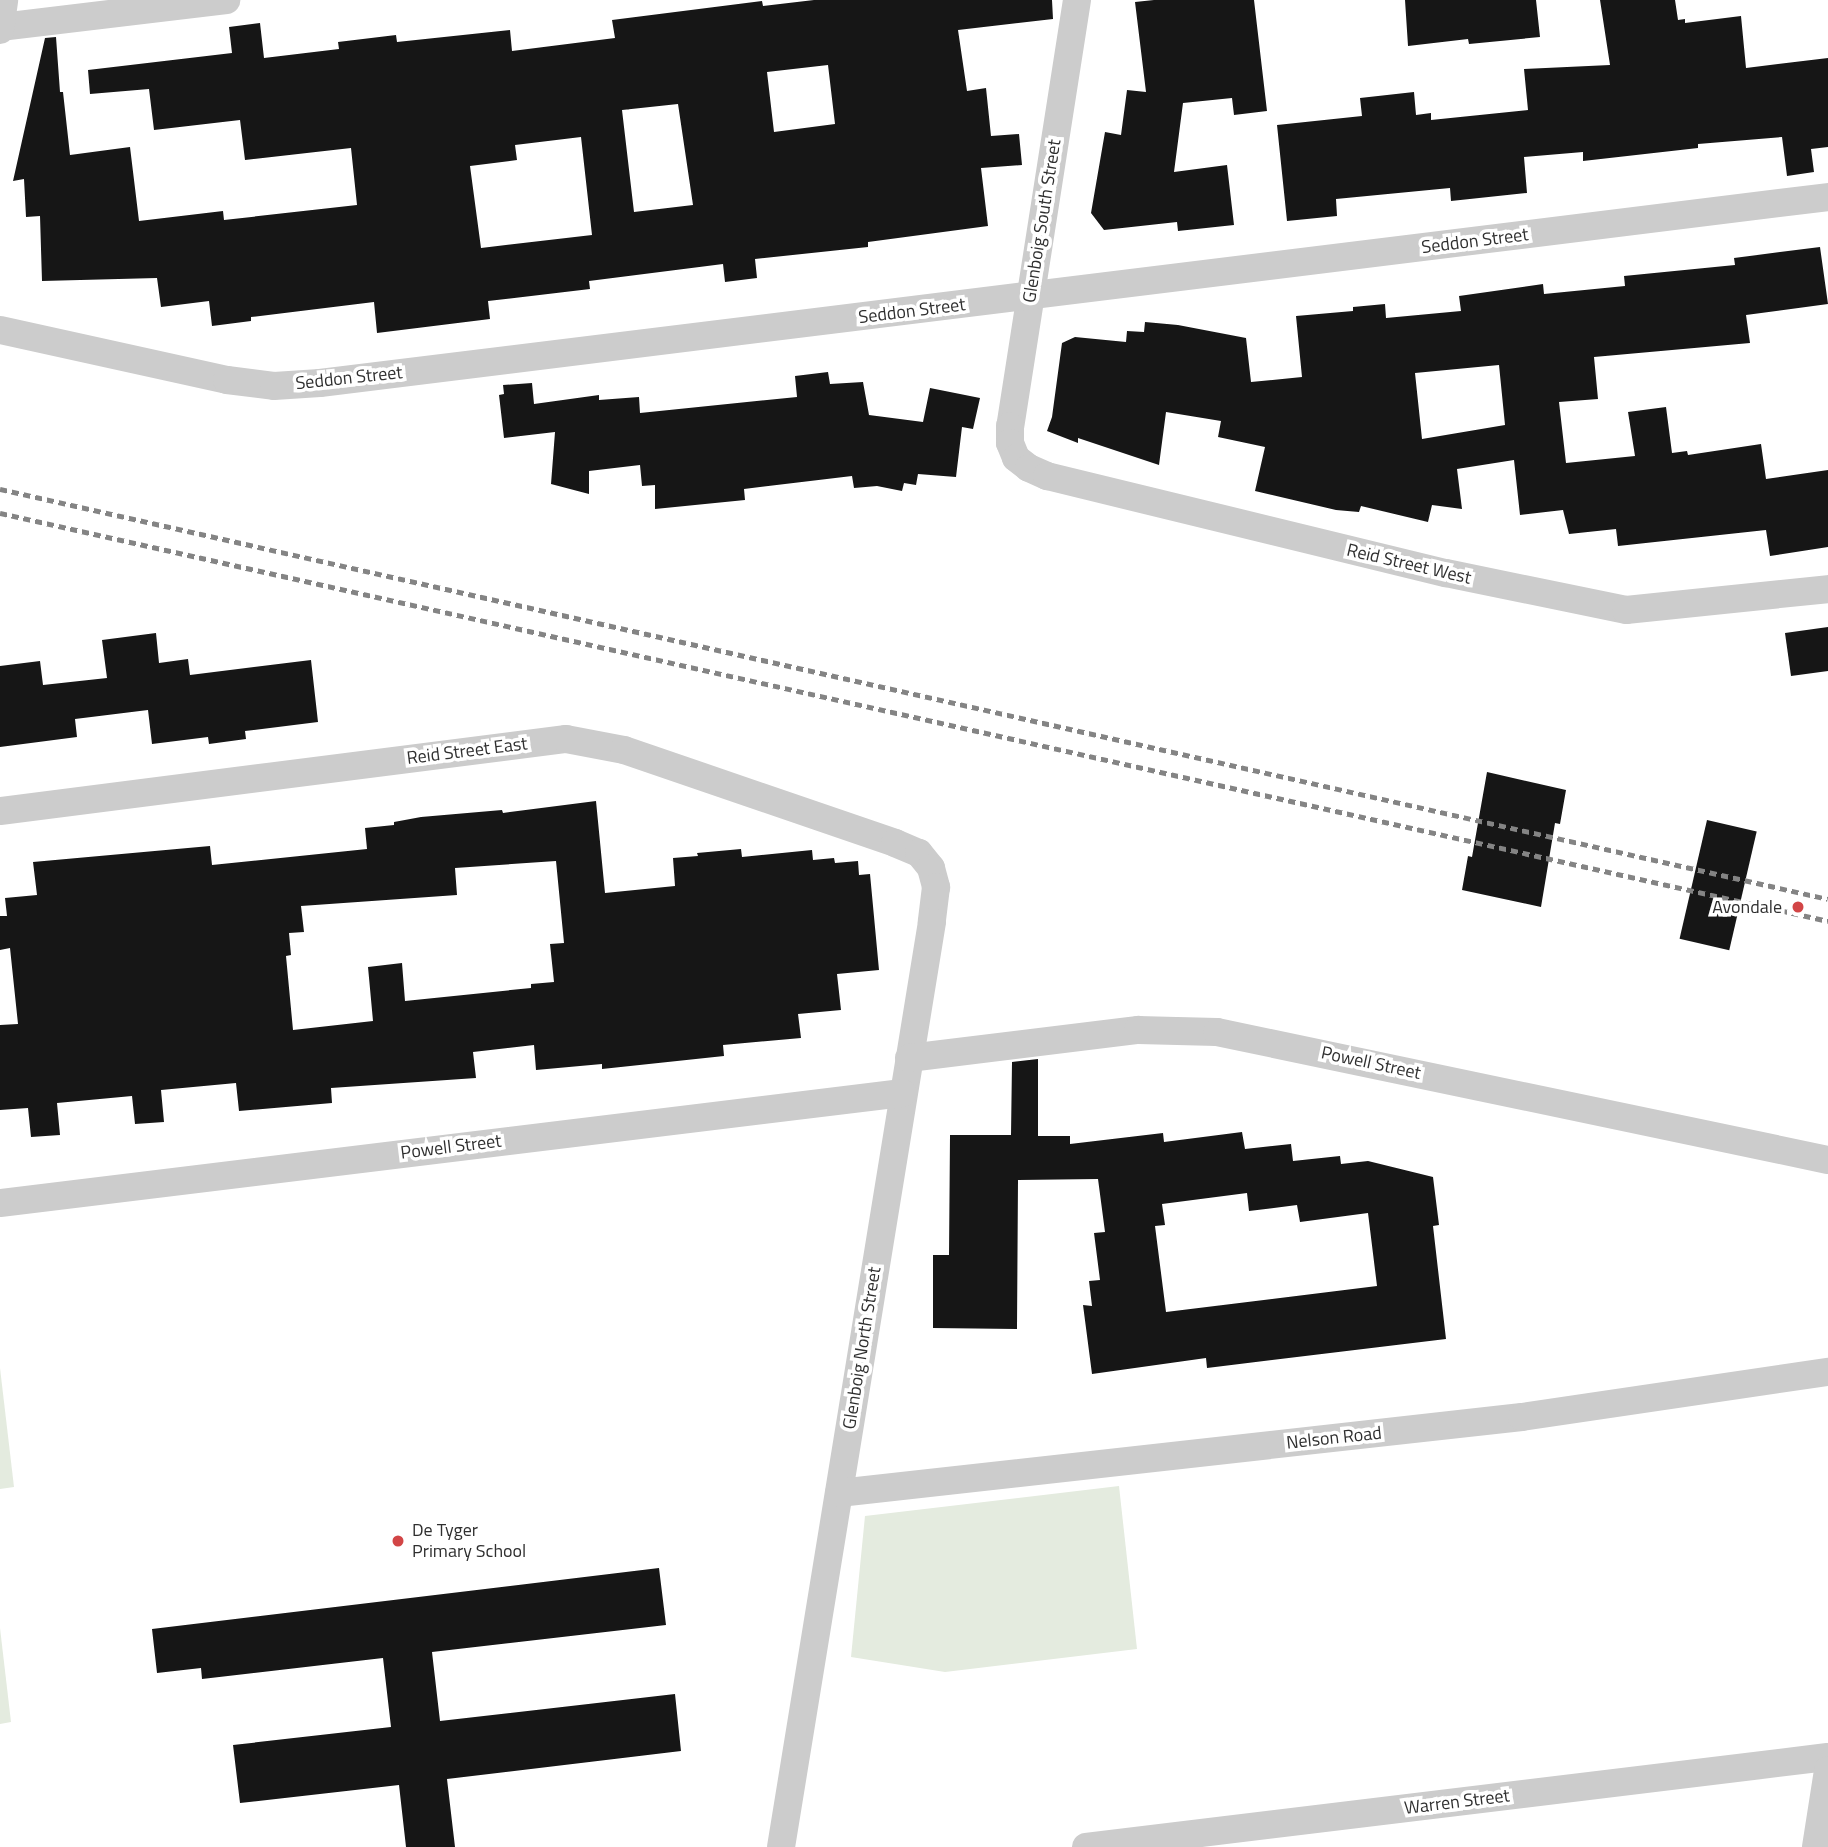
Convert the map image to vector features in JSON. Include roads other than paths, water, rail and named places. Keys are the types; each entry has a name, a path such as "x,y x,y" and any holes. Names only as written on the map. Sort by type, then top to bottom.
{"street":[{"path":"4,0 0,28 226,0"},
{"name":"Glenboig South Street","path":"1010,443 1077,0"},
{"name":"Seddon Street","path":"0,330 227,380 274,386 468,366 1828,197"},
{"name":"Reid Street West","path":"1010,443 1016,458 1047,476 1446,573 1626,610 1828,589"},
{"name":"Reid Street East","path":"0,811 566,739 624,750 919,853"},
{"name":"Glenboig North Street","path":"781,1847 936,887 931,868 919,853"},
{"name":"Powell Street","path":"909,1058 1138,1030 1181,1028 1217,1031 1828,1160"},
{"name":"Powell Street","path":"0,1203 902,1093"},
{"name":"Nelson Road","path":"839,1493 1522,1417 1828,1372"},
{"name":"Warren Street","path":"1086,1847 1828,1757"},
{"path":"1816,1847 1828,1770"}],"railway":[{"path":"0,489 1828,899"},
{"path":"0,513 1828,921"}],"place":[{"name":"Avondale","path":"1798,907"},
{"name":"De Tyger Primary School","path":"398,1541"}]}
